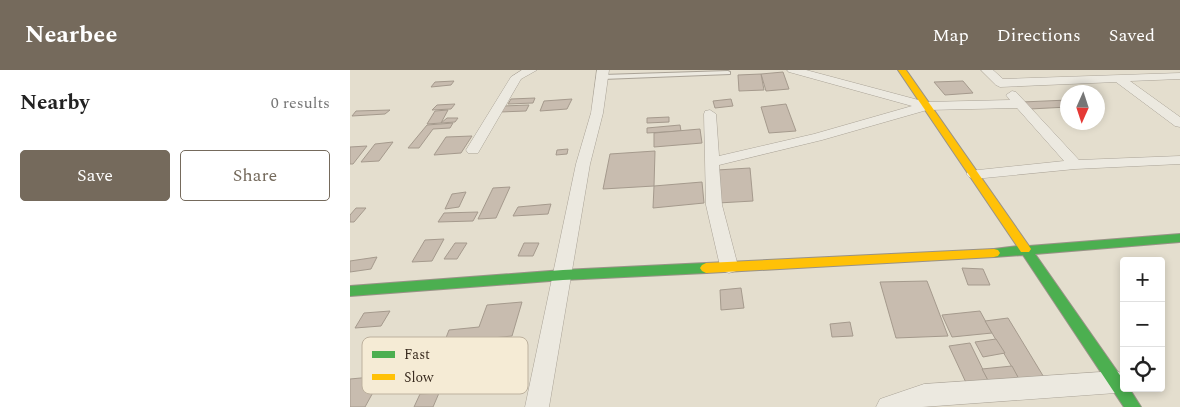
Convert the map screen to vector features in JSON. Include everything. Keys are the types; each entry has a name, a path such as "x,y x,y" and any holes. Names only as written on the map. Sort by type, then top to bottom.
{"street":[{"path":"473,150 517,77 531,70"},
{"path":"793,70 926,106"},
{"path":"902,70 1028,251 1133,407"},
{"path":"987,70 1075,165"},
{"path":"537,407 583,164 597,113 603,73"},
{"path":"1000,82 1180,76"},
{"path":"1118,78 1180,123"},
{"path":"712,162 817,137 926,106 1019,104"},
{"path":"710,114 714,205 729,266"},
{"path":"974,174 1075,165 1180,160"},
{"path":"350,291 563,275 1028,251 1180,238"},
{"path":"891,406 924,395 1116,382"}],"lane":[{"path":"603,73 728,73"}],"building":[{"path":"783,72 789,89 766,91 761,74"},
{"path":"761,74 764,90 739,91 738,75"},
{"path":"454,81 451,85 431,87 435,82"},
{"path":"963,81 973,93 945,95 934,82"},
{"path":"535,98 533,103 508,104 511,99"},
{"path":"572,99 567,109 540,111 544,101"},
{"path":"731,99 733,106 715,108 713,101"},
{"path":"1060,100 1060,107 1030,109 1022,102"},
{"path":"455,104 451,109 432,110 437,105"},
{"path":"786,104 796,131 769,133 761,107"},
{"path":"529,105 526,111 500,112 503,106"},
{"path":"390,110 385,114 352,116 356,111"},
{"path":"448,110 441,123 427,124 435,111"},
{"path":"669,117 669,122 647,123 647,118"},
{"path":"447,118 458,118 455,122 441,123"},
{"path":"453,123 450,128 433,129 419,148 408,148 427,125"},
{"path":"680,125 681,131 647,133 647,128"},
{"path":"700,129 702,143 654,147 654,133"},
{"path":"472,136 461,153 434,155 446,137"},
{"path":"393,142 379,161 361,162 375,144"},
{"path":"367,146 353,164 350,164 350,147"},
{"path":"568,149 567,154 556,155 557,150"},
{"path":"655,151 654,186 603,189 610,154"},
{"path":"750,168 753,201 718,203 717,170"},
{"path":"702,182 704,203 653,208 654,186"},
{"path":"510,187 496,218 478,219 493,188"},
{"path":"466,192 459,207 445,209 452,194"},
{"path":"551,204 548,214 513,216 518,207"},
{"path":"356,208 366,208 354,222 350,222 350,215"},
{"path":"478,212 473,221 438,222 444,213"},
{"path":"444,239 432,261 412,262 425,240"},
{"path":"455,243 467,243 457,259 444,259"},
{"path":"524,243 539,243 533,256 518,256"},
{"path":"377,257 371,269 350,272 350,261"},
{"path":"962,268 983,269 990,285 968,285"},
{"path":"927,281 948,336 896,338 880,282"},
{"path":"741,288 744,308 721,310 720,290"},
{"path":"522,302 512,336 446,337 449,330 479,327 487,305"},
{"path":"390,311 381,326 355,328 364,313"},
{"path":"980,311 992,333 952,337 942,315"},
{"path":"1008,318 1045,379 1020,381 985,321"},
{"path":"850,322 853,336 832,337 830,324"},
{"path":"996,339 1005,353 983,357 975,342"},
{"path":"970,343 990,384 968,387 949,346"},
{"path":"1012,366 1020,381 990,384 982,369"},
{"path":"362,378 362,394 372,394 365,407 350,407 350,379"},
{"path":"420,394 439,394 433,407 414,407"}],"traffic: fast":[{"path":"994,253 1180,238"},
{"path":"1025,249 1133,407"},
{"path":"350,291 563,275 706,268"}],"traffic: slow":[{"path":"902,70 1025,249"},
{"path":"706,268 994,253"}]}
